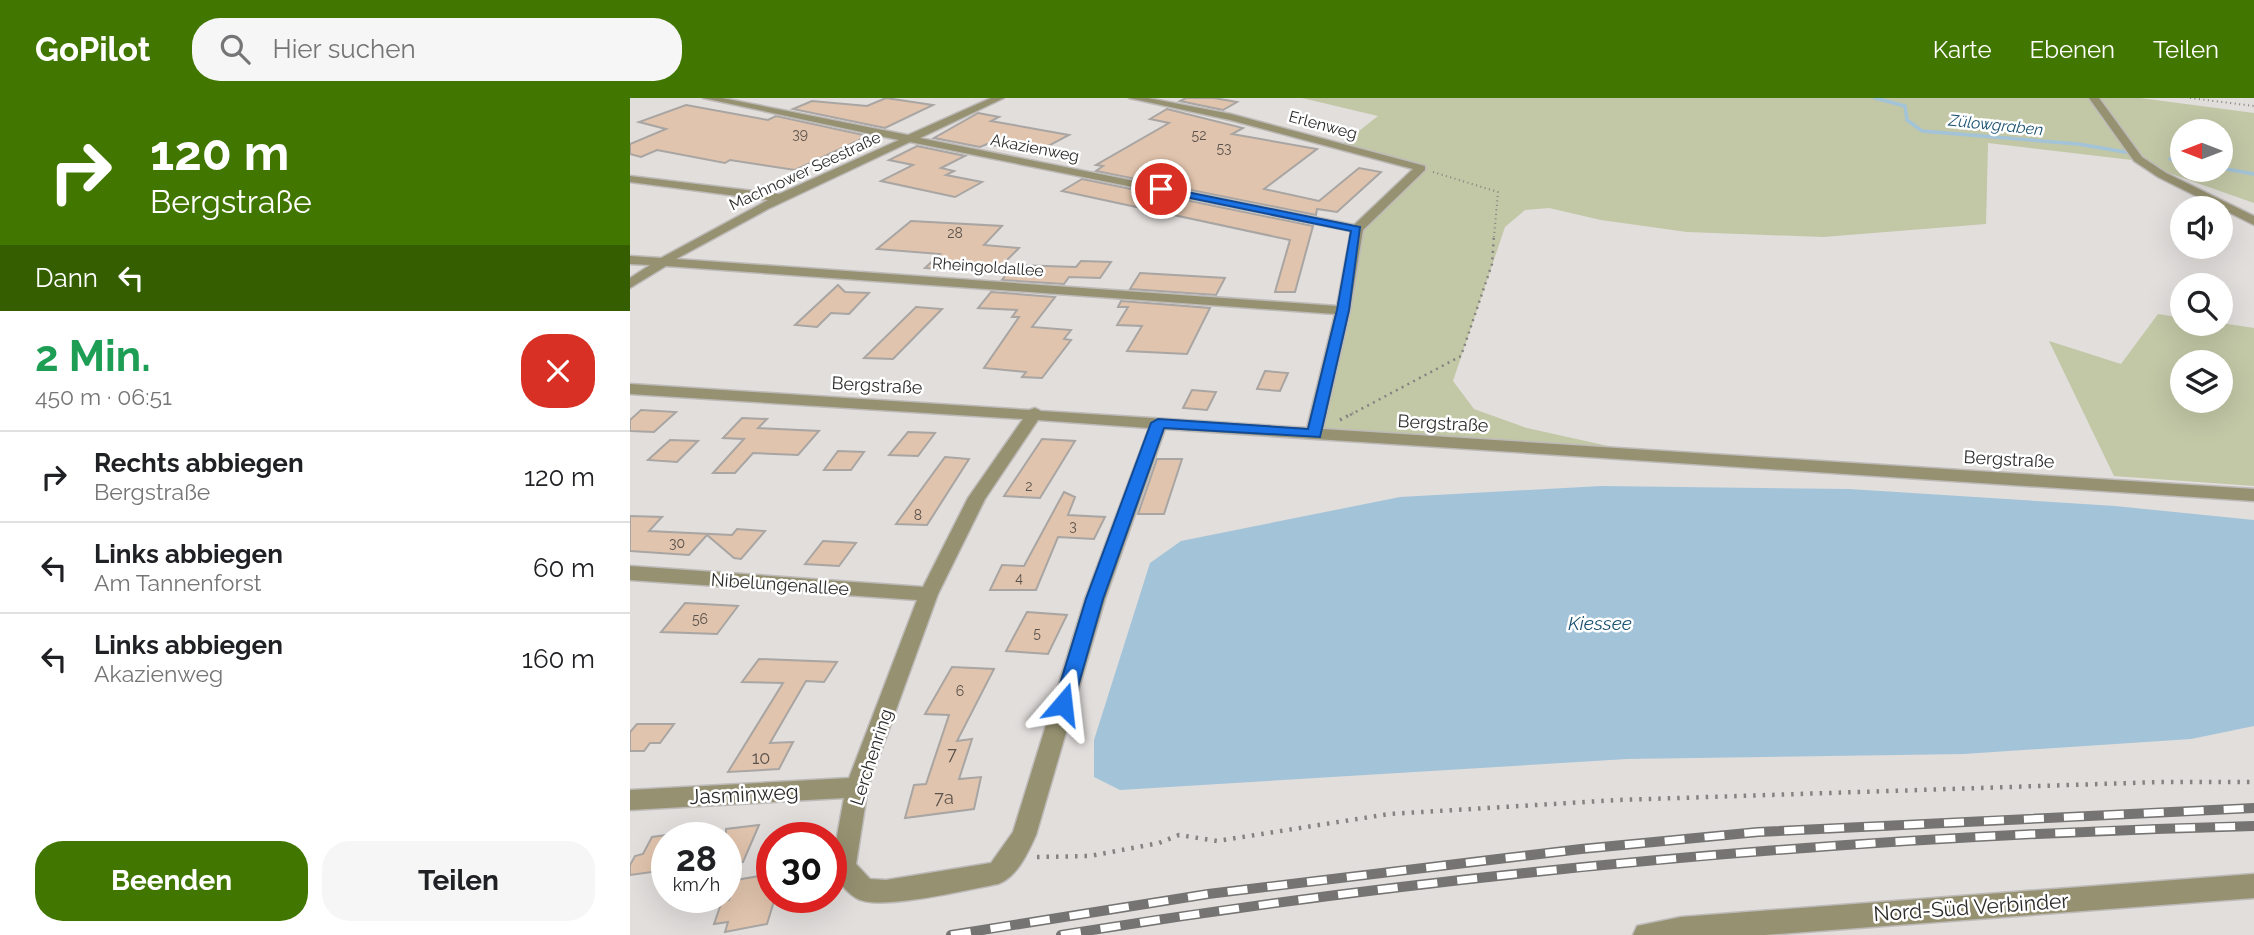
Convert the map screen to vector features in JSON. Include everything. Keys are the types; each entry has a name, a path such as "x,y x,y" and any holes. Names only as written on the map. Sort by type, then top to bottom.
{"street":[{"name":"Akazienweg","path":"708,98 1357,229"},
{"name":"Machnower Seestraße","path":"630,284 663,261 781,198 999,98"},
{"name":"Erlenweg","path":"1134,98 1231,117 1421,169"},
{"path":"2094,98 2138,159 2162,176 2254,221"},
{"path":"1314,434 1343,310 1357,229 1421,169"},
{"path":"630,179 781,198"},
{"name":"Rheingoldallee","path":"630,260 1343,310"},
{"name":"Bergstraße","path":"630,389 2254,495"},
{"name":"Lerchenring","path":"1011,858 999,873 886,892 864,890 843,868 857,787 929,594 977,498 1035,414"},
{"path":"1011,858 1024,835 1095,599 1158,423"},
{"name":"Nibelungenallee","path":"630,573 929,594"},
{"name":"Jasminweg","path":"630,800 857,787"},
{"name":"Nord-Süd Verbinder","path":"1646,935 1681,929 2254,886"}],"path":[{"path":"2190,98 2254,106"},
{"path":"1314,434 1461,356 1492,264 1498,192 1421,169"},
{"path":"1011,858 1090,856 1159,843 1179,835 1217,841 1389,814 1578,802 2146,782 2254,782"}],"green space":[{"path":"1302,98 2140,98 2254,113 2254,203 2194,182 2233,182 2233,119 2170,119 2170,173 2132,160 1988,143 1986,224 1823,237 1687,232 1601,220 1549,208 1525,210 1505,227 1453,381 1474,409 1527,428 1644,454 1314,434 1357,229 1421,169 1340,146 1378,116"},
{"path":"2158,314 2170,316 2170,336 2233,336 2233,325 2254,328 2254,486 2114,476 2049,341 2121,364"}],"water":[{"name":"Kiessee","path":"1601,486 1849,489 2115,506 2254,520 2254,726 2191,739 1964,754 1627,759 1120,790 1094,777 1094,740 1150,563 1181,541 1400,497"}],"building":[{"path":"886,98 933,105 885,128 793,109 812,101 867,106"},
{"path":"1186,98 1214,98 1237,102 1223,110 1180,101"},
{"path":"686,105 768,120 776,116 868,136 795,170 730,160 725,163 657,150 641,157 630,154 630,144 666,129 639,122"},
{"path":"1167,109 1243,128 1232,134 1317,149 1264,189 1319,201 1359,168 1381,172 1337,212 1317,209 1316,215 1096,171 1103,166 1096,165 1169,123 1150,119"},
{"path":"978,113 999,117 991,121 1069,135 1035,153 987,144 980,147 934,138"},
{"path":"917,146 965,156 941,168 954,171 946,175 982,182 955,197 881,181 913,165 889,160"},
{"path":"1082,179 1313,226 1295,292 1275,292 1290,240 1062,191"},
{"path":"911,221 1002,226 984,245 1019,248 994,273 925,268 940,254 877,249"},
{"path":"1081,261 1111,262 1100,278 1069,277 1064,284 1002,280 1014,265 1076,267"},
{"path":"1140,273 1225,278 1216,295 1130,289"},
{"path":"838,285 845,292 869,293 849,314 831,313 817,327 795,325"},
{"path":"991,292 1055,297 1032,327 1071,330 1064,339 1071,340 1042,378 1022,377 1026,372 984,368 1019,317 1012,317 1017,310 978,308"},
{"path":"1121,301 1210,308 1187,354 1127,351 1142,326 1117,325 1128,307 1118,307"},
{"path":"916,307 942,309 893,359 864,358"},
{"path":"1265,371 1288,373 1280,391 1257,389"},
{"path":"1192,390 1216,392 1207,410 1183,408"},
{"path":"641,410 676,412 654,432 630,431 630,420"},
{"path":"742,418 767,419 758,428 819,431 798,455 753,453 735,473 713,473 744,439 723,438"},
{"path":"908,432 935,433 918,456 889,455"},
{"path":"1042,439 1075,441 1040,498 1004,496"},
{"path":"670,440 698,441 677,462 648,460"},
{"path":"838,451 864,452 851,470 824,470"},
{"path":"945,457 969,459 927,525 896,524"},
{"path":"1157,459 1182,459 1164,514 1138,514"},
{"path":"1064,492 1075,497 1068,515 1105,517 1094,539 1058,537 1036,590 990,590 1002,565 1024,566"},
{"path":"630,516 662,517 649,531 732,535 737,529 765,531 741,559 734,558 707,535 689,555 630,551"},
{"path":"823,541 856,543 839,566 805,564"},
{"path":"685,603 738,606 717,634 661,632"},
{"path":"1027,612 1067,615 1048,654 1006,651"},
{"path":"759,659 837,662 824,682 806,681 770,743 793,742 779,769 728,772 783,683 742,682"},
{"path":"952,667 994,669 957,741 972,739 959,779 981,777 974,809 905,818 914,785 926,784 949,715 925,714"},
{"path":"637,724 674,724 660,743 650,743 644,751 630,751 630,732"},
{"path":"756,825 756,832 742,862 742,827"},
{"path":"651,839 651,872 630,875 630,865 635,856 643,854"},
{"path":"756,877 756,913 770,913 767,924 725,932 728,922 714,924 718,913 742,913 742,879"}],"waterway":[{"name":"Zülowgraben","path":"1875,98 1905,106 1907,120 1922,131 2078,144 2131,153"},
{"name":"Zülowgraben","path":"2233,170 2254,174"}],"railway":[{"path":"951,935 1208,894 1581,849 1758,832 2254,808"},
{"path":"1061,935 1357,892 1655,860 1954,838 2254,826"}],"route":[{"path":"1063,704 1095,599 1158,423 1314,434 1343,310 1357,229 1161,189"}]}
